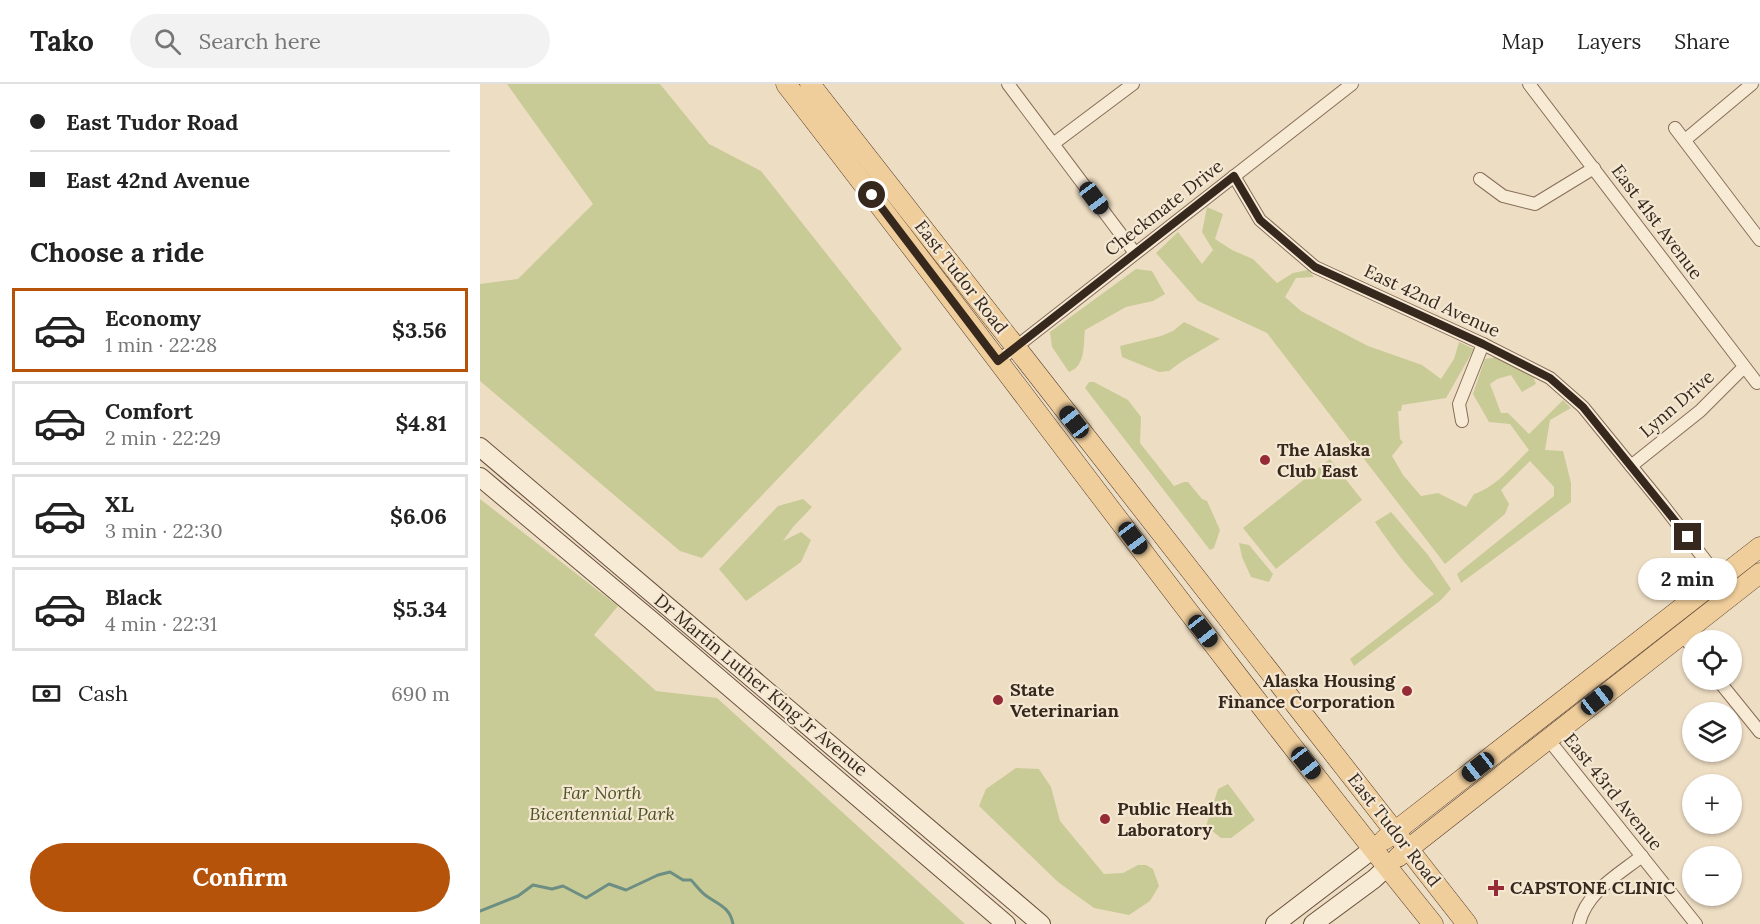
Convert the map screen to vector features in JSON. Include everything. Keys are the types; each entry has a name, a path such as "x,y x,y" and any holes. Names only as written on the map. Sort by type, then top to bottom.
{"main road":[{"name":"East Tudor Road","path":"786,84 887,213 1191,616 1433,924"},
{"name":"East Tudor Road","path":"810,84 1467,924"},
{"path":"1372,849 1760,547"},
{"path":"1698,630 1732,595 1760,573"},
{"path":"1387,867 1548,739 1682,645"}],"street":[{"path":"1008,84 1135,253"},
{"path":"1053,144 1133,84"},
{"name":"Checkmate Drive","path":"998,361 1352,84"},
{"name":"East 41st Avenue","path":"1529,84 1757,383"},
{"path":"1685,140 1752,84"},
{"path":"1675,128 1760,240"},
{"path":"1480,179 1503,196 1535,204 1594,168"},
{"name":"East 42nd Avenue","path":"1234,176 1260,220 1315,267 1483,344 1550,378 1583,407 1732,595"},
{"path":"1462,422 1459,404 1483,344"},
{"name":"Lynn Drive","path":"1631,465 1700,411 1744,367"},
{"name":"Dr Martin Luther King Jr Avenue","path":"480,447 1041,924"},
{"name":"Dr Martin Luther King Jr Avenue","path":"480,477 1006,924"},
{"path":"1726,690 1760,732"},
{"name":"East 43rd Avenue","path":"1548,739 1696,924"},
{"path":"1275,924 1372,849"},
{"path":"1580,923 1584,909 1593,896 1642,856"},
{"path":"1313,924 1387,867"}],"green space":[{"path":"507,84 660,84 709,144 761,171 902,349 702,558 680,551 480,381 480,284 518,279 593,204"},
{"path":"1207,207 1223,214 1215,239 1232,250 1253,259 1277,283 1293,273 1308,270 1314,277 1296,278 1285,297 1301,311 1368,346 1422,365 1441,379 1454,359 1459,342 1474,349 1446,398 1402,405 1401,411 1398,411 1400,439 1403,442 1392,456 1403,475 1421,496 1438,493 1466,507 1474,494 1497,481 1529,450 1510,424 1489,422 1473,394 1485,359 1502,356 1531,371 1536,384 1522,392 1511,375 1497,379 1490,384 1501,413 1508,413 1529,434 1563,400 1571,408 1550,420 1545,450 1563,451 1571,483 1571,502 1461,583 1457,574 1554,496 1554,487 1530,461 1501,490 1509,504 1505,514 1445,564 1267,333 1198,301 1156,253 1178,232 1202,264 1213,250 1202,232"},
{"path":"1136,269 1152,271 1165,294 1153,301 1126,307 1085,330 1081,360 1069,372 1052,347 1050,332"},
{"path":"1184,322 1220,339 1169,371 1159,372 1122,357 1120,346 1161,336 1173,331"},
{"path":"1089,382 1094,382 1128,400 1141,417 1140,443 1174,486 1188,482 1202,499 1207,501 1220,530 1214,548 1210,550 1085,388"},
{"path":"1330,459 1362,500 1276,569 1243,528"},
{"name":"Far North Bicentennial Park","path":"480,499 618,606 594,635 656,691 717,698 965,924 480,924"},
{"path":"803,499 812,507 783,541 801,532 811,540 801,562 746,601 719,569 778,506"},
{"path":"1391,512 1428,555 1451,589 1441,600 1354,666 1350,659 1434,594 1410,569 1375,522"},
{"path":"1239,543 1249,545 1273,574 1269,582 1251,577 1242,557"},
{"path":"1016,768 1039,769 1051,787 1060,821 1104,874 1123,873 1138,865 1146,865 1153,869 1159,886 1150,901 1129,915 1094,908 1058,882 979,806 986,789"},
{"path":"1228,784 1255,820 1231,838 1221,838 1206,826 1218,789"}],"waterway":[{"path":"480,911 518,896 533,885 552,889 563,886 586,898 609,884 626,890 670,872 683,880 691,880 703,893 727,911 733,924"}],"place":[{"name":"The Alaska Club East","path":"1265,460"},
{"name":"Alaska Housing Finance Corporation","path":"1407,691"},
{"name":"State Veterinarian","path":"998,700"},
{"name":"Public Health Laboratory","path":"1105,819"},
{"name":"CAPSTONE CLINIC","path":"1496,888"}],"route":[{"path":"872,195 998,361 1234,176 1260,220 1315,267 1483,344 1550,378 1583,407 1688,537"}]}
